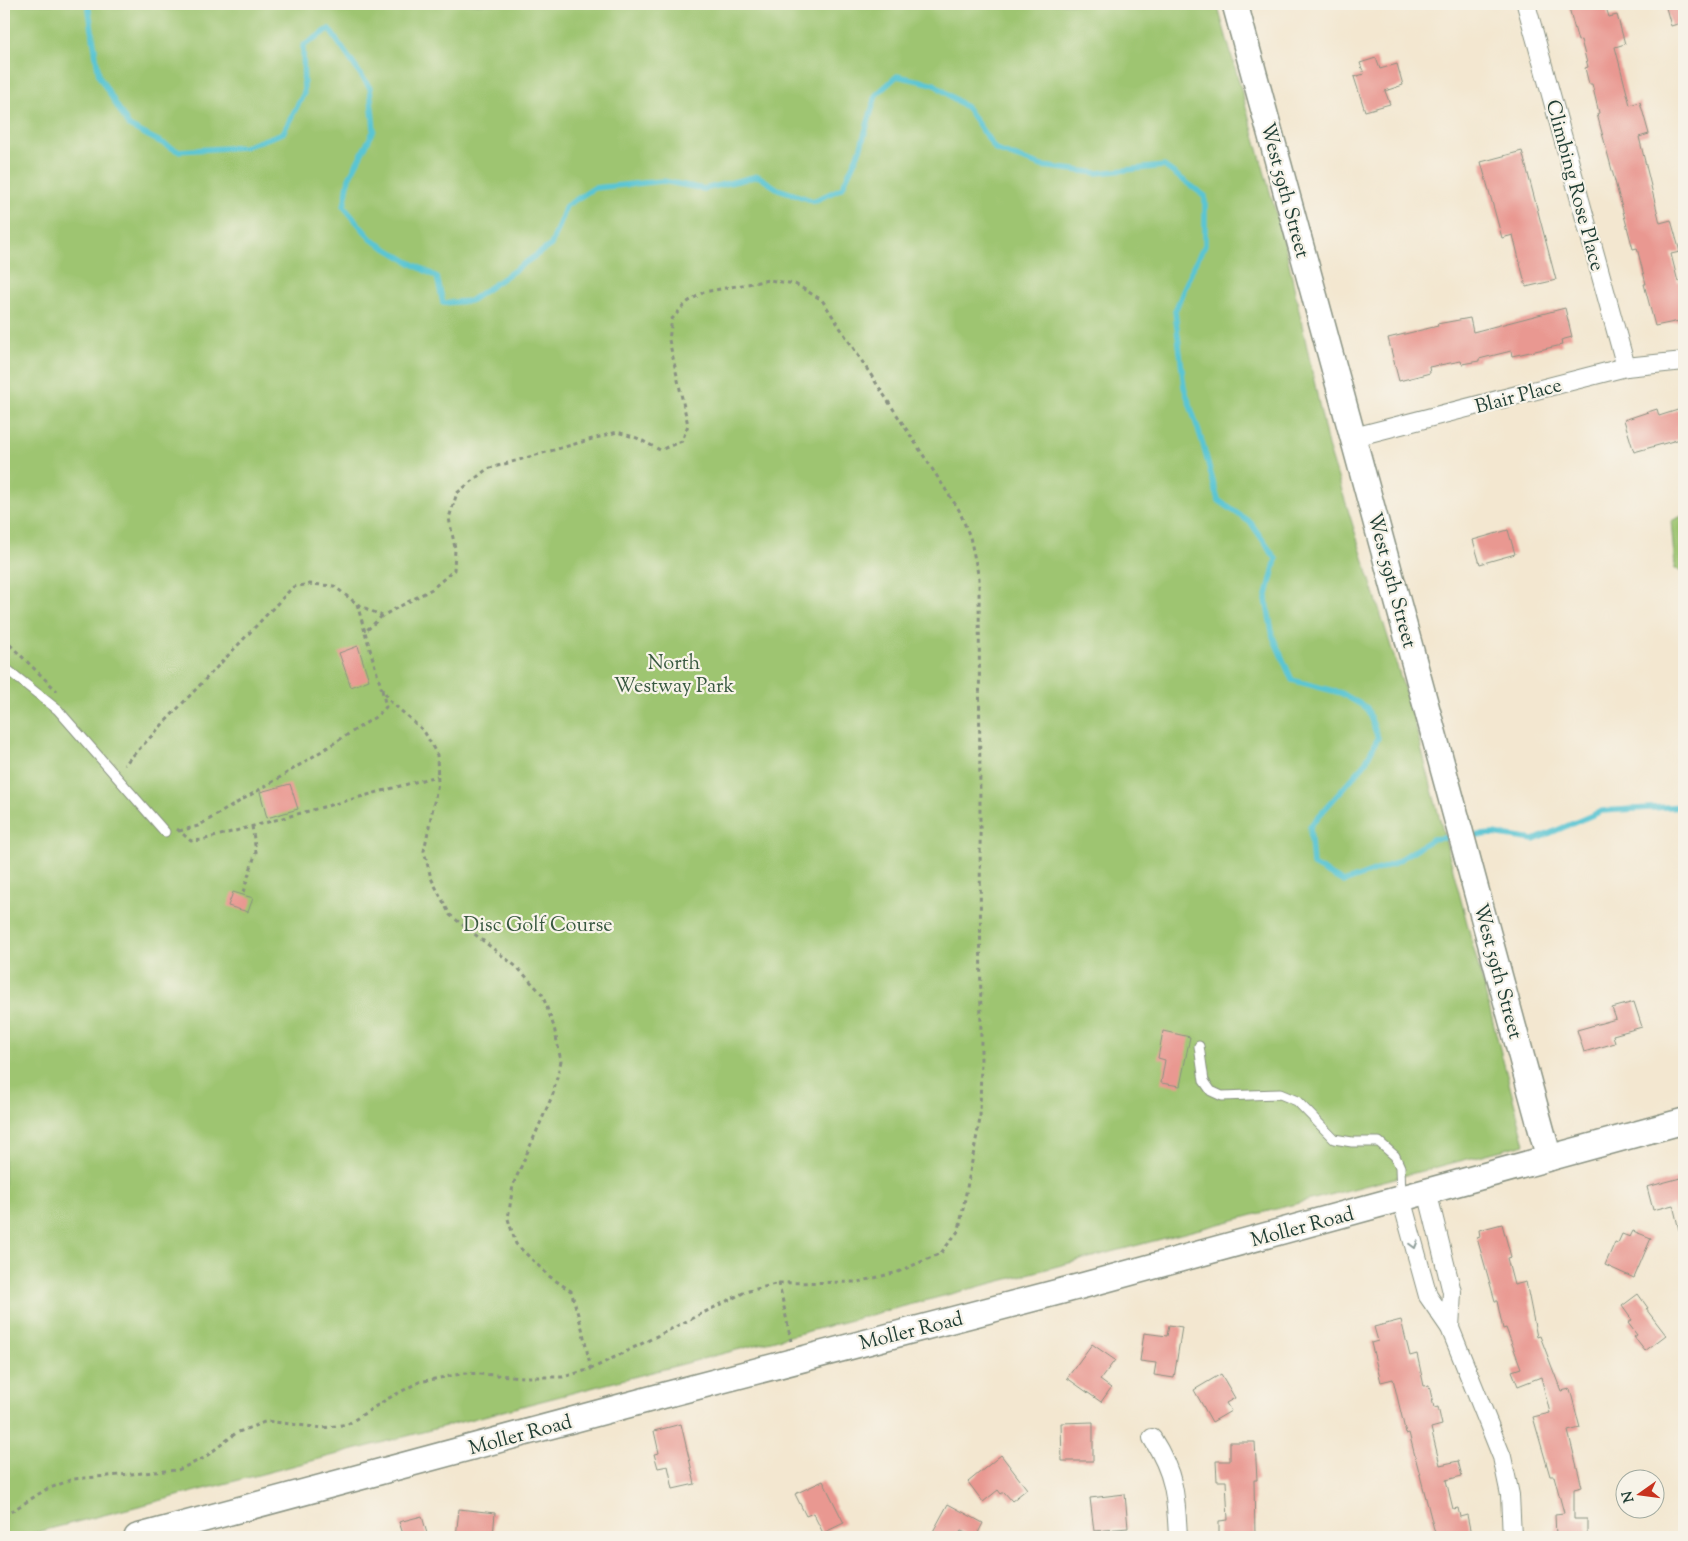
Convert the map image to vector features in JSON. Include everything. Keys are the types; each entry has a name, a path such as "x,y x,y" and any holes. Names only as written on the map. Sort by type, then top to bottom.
{"street":[{"name":"West 59th Street","path":"1235,4 1549,1158"},
{"name":"Climbing Rose Place","path":"1526,4 1626,367"},
{"name":"Blair Place","path":"1354,437 1626,367 1684,361"},
{"name":"Moller Road","path":"137,1537 796,1360 1085,1285 1684,1121"},
{"path":"1427,1191 1452,1292 1450,1328"},
{"path":"1401,1198 1428,1296 1450,1328 1502,1457 1510,1495 1512,1537"},
{"path":"1152,1438 1170,1470 1176,1498 1178,1537"}],"lane":[{"path":"4,667 58,710 165,832"},
{"path":"1199,1046 1204,1081 1211,1092 1222,1096 1280,1094 1297,1101 1334,1138 1352,1142 1379,1142 1395,1156 1400,1167 1401,1198"}],"path":[{"path":"4,1516 45,1490 74,1479 178,1470 204,1458 236,1433 267,1420 323,1428 348,1424 387,1399 420,1382 466,1373 524,1377 563,1377 591,1369 745,1292 779,1283 858,1282 898,1272 941,1254 960,1230 980,1119 979,578 970,537 959,510 822,300 795,284 769,280 704,292 686,303 672,319 668,340 688,425 682,441 660,450 637,438 617,432 487,469 457,493 450,518 454,548 454,570 432,589 382,616 365,632"},
{"path":"118,759 124,766 293,587 310,584 334,586 358,604 382,616"},
{"path":"178,831 198,826 279,778 377,716 386,707 358,604"},
{"path":"4,639 58,691"},
{"path":"381,687 391,702 424,730 437,755 438,783 424,850 431,878 450,915 518,968 542,994 554,1027 561,1061 553,1094 513,1185 508,1219 516,1244 549,1276 571,1291 591,1369"},
{"path":"172,824 191,841 202,840 437,776"},
{"path":"243,892 256,852 252,826"},
{"path":"779,1283 796,1360"}],"green space":[{"name":"North Westway Park","path":"4,4 1217,4 1285,245 1328,446 1413,717 1525,1144 170,1498 18,1537 4,1537"},
{"path":"1684,515 1684,571 1675,569 1671,521"}],"building":[{"path":"1568,4 1605,4 1609,17 1617,15 1625,44 1615,47 1630,105 1640,102 1649,134 1639,137 1660,223 1671,220 1680,252 1671,254 1678,282 1684,280 1684,320 1655,326 1637,248 1633,249 1597,114 1599,113 1592,84 1589,84 1585,68 1588,67 1581,40 1578,41"},
{"path":"1665,4 1684,4 1684,22 1671,26"},
{"path":"1376,58 1380,69 1397,64 1403,85 1385,91 1390,104 1365,111 1354,77 1364,74 1360,63"},
{"path":"1522,151 1556,280 1526,287 1513,235 1502,238 1481,162"},
{"path":"1565,308 1572,337 1561,340 1562,345 1512,356 1511,351 1479,359 1479,361 1462,364 1461,361 1429,367 1430,373 1399,381 1388,338 1438,326 1437,324 1470,318 1473,332"},
{"path":"1684,408 1684,438 1634,452 1624,420 1657,409 1659,416"},
{"path":"1508,530 1515,554 1480,564 1473,540"},
{"path":"358,646 369,680 351,687 339,653"},
{"path":"290,784 298,809 267,818 260,792"},
{"path":"233,892 253,898 248,912 228,906"},
{"path":"1634,1002 1642,1027 1613,1035 1615,1043 1584,1052 1577,1030 1616,1019 1612,1008"},
{"path":"1163,1031 1190,1037 1180,1086 1161,1083 1165,1060 1158,1058"},
{"path":"1684,1177 1684,1230 1679,1230 1673,1205 1653,1210 1647,1187"},
{"path":"1502,1224 1511,1257 1507,1258 1514,1285 1526,1282 1537,1337 1540,1336 1561,1391 1570,1389 1580,1428 1568,1431 1582,1487 1574,1489 1574,1519 1587,1519 1587,1537 1556,1537 1555,1514 1564,1513 1554,1476 1550,1476 1533,1417 1550,1413 1541,1377 1518,1386 1512,1371 1521,1368 1506,1328 1503,1329 1497,1301 1495,1301 1477,1238 1480,1237 1479,1230"},
{"path":"1633,1231 1651,1238 1634,1278 1605,1265 1615,1242 1618,1243 1622,1234 1630,1237"},
{"path":"1638,1294 1648,1308 1646,1309 1666,1335 1645,1351 1634,1337 1637,1335 1628,1323 1632,1320 1622,1306"},
{"path":"1401,1320 1410,1356 1417,1354 1424,1386 1429,1385 1434,1408 1438,1407 1442,1425 1431,1428 1440,1465 1458,1461 1462,1476 1446,1480 1453,1509 1458,1508 1460,1517 1467,1515 1471,1534 1458,1537 1436,1537 1409,1433 1406,1434 1393,1379 1381,1382 1371,1343 1378,1341 1374,1327"},
{"path":"1169,1325 1182,1327 1174,1378 1154,1375 1156,1363 1140,1361 1144,1333 1167,1336"},
{"path":"1092,1344 1115,1360 1100,1380 1111,1388 1101,1402 1067,1378"},
{"path":"1221,1374 1235,1398 1226,1403 1231,1411 1212,1422 1194,1390"},
{"path":"1093,1422 1093,1461 1062,1461 1061,1423"},
{"path":"681,1424 695,1484 673,1489 668,1466 658,1468 654,1454 659,1453 654,1431"},
{"path":"1230,1442 1255,1442 1257,1480 1254,1480 1255,1536 1219,1537 1219,1521 1228,1520 1226,1481 1217,1481 1216,1461 1230,1461"},
{"path":"1001,1455 1027,1489 1012,1501 1004,1492 1001,1494 998,1490 983,1502 968,1482"},
{"path":"823,1481 844,1523 823,1533 813,1513 806,1516 795,1494"},
{"path":"1125,1494 1128,1528 1094,1531 1090,1498"},
{"path":"948,1504 983,1523 976,1537 961,1531 957,1537 930,1537"},
{"path":"459,1509 495,1513 493,1537 456,1537"},
{"path":"422,1516 428,1537 404,1537 399,1522"}],"waterway":[{"path":"88,4 99,76 129,126 178,151 244,147 283,133 304,93 303,46 329,29 370,88 374,130 349,178 344,207 372,240 437,277 443,303 470,301 551,245 566,206 594,188 663,181 704,189 758,176 778,189 814,201 842,188 860,150 876,95 897,76 934,84 967,108 996,150 1042,166 1097,173 1164,166 1205,196 1205,245 1194,265 1175,311 1184,387 1202,441 1218,500 1251,523 1276,559 1266,599 1273,637 1292,680 1341,693 1367,708 1378,738 1364,765 1310,826 1313,865 1344,882 1393,864 1432,839 1455,837"},
{"path":"1467,836 1493,834 1534,840 1602,811 1684,806"}],"park label":[{"name":"Disc Golf Course","path":"538,924"}]}
